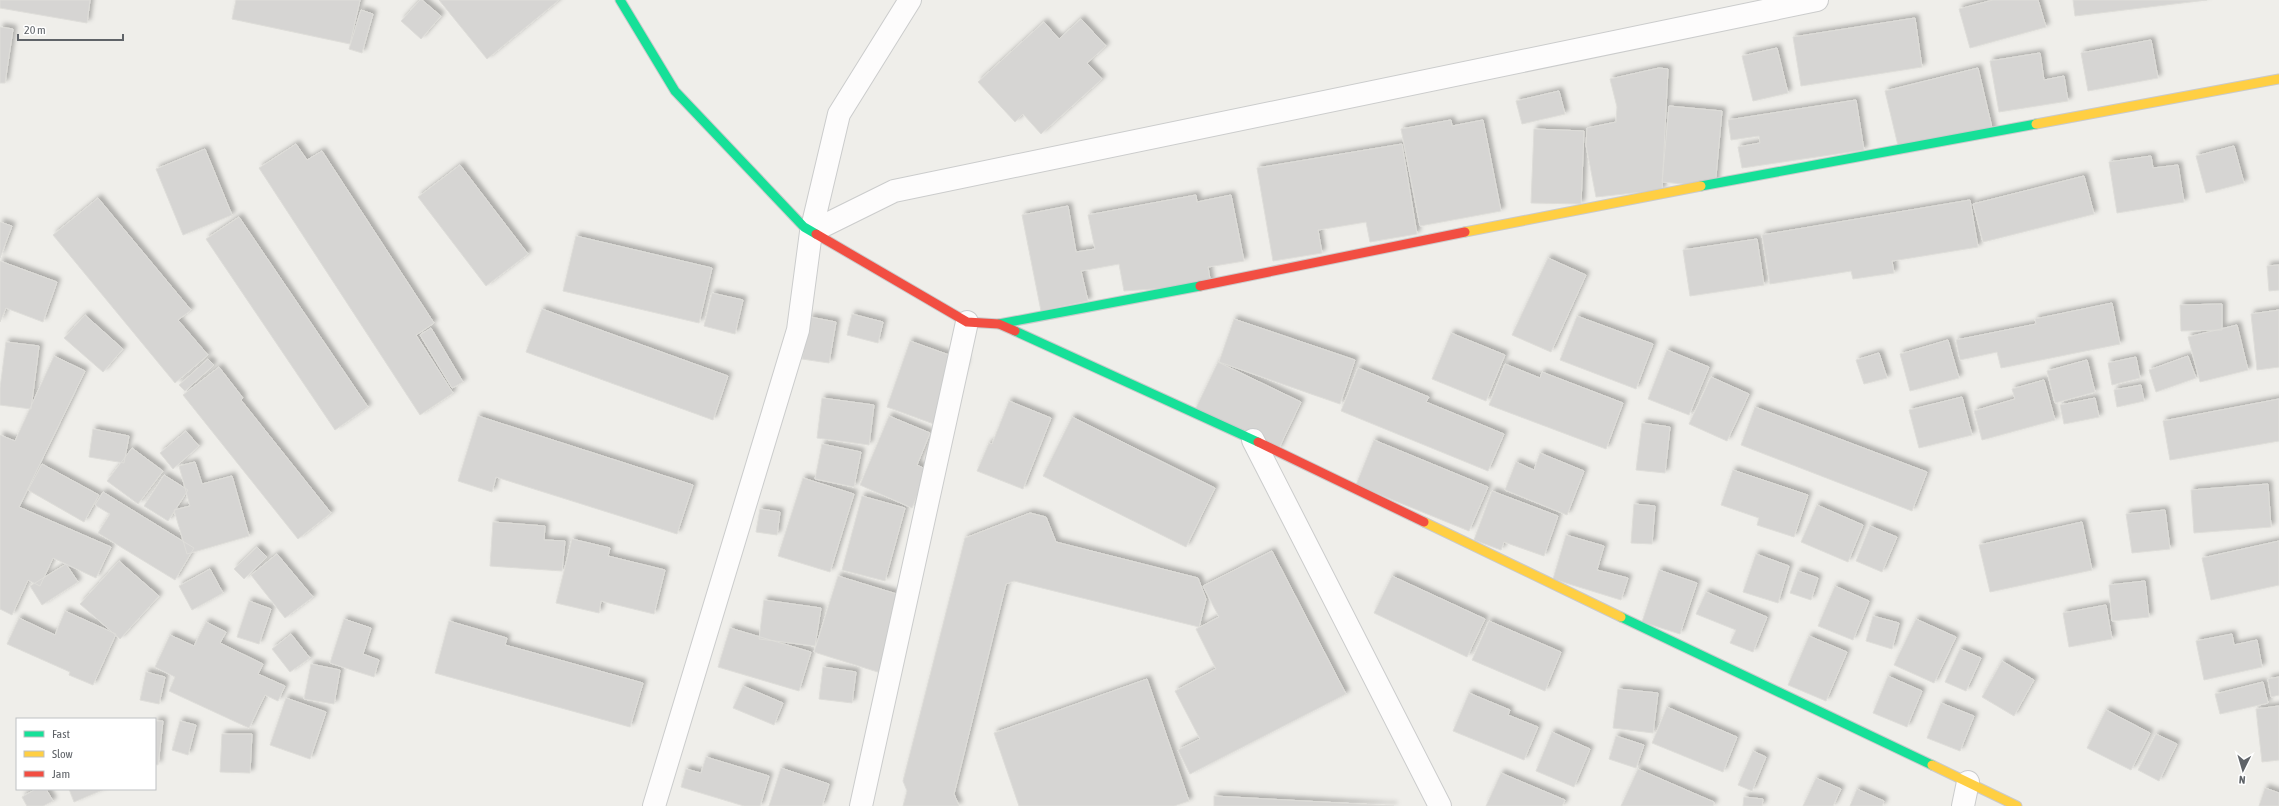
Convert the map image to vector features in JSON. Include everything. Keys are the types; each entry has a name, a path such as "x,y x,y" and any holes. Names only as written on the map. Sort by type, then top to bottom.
{"street":[{"path":"620,0 675,91 810,232 967,322 999,324 1176,291 1530,218 2279,79"},
{"path":"654,806 798,330 810,232 839,114 910,0"},
{"path":"810,232 894,192 1817,0"},
{"path":"862,806 967,322"},
{"path":"999,324 1253,440 2017,806"},
{"path":"1253,440 1440,806"},
{"path":"1963,806 1968,782"}],"building":[{"path":"0,0 90,0 87,23 0,8"},
{"path":"236,0 360,0 350,44 232,19"},
{"path":"420,0 422,0 441,16 421,39 401,21"},
{"path":"439,0 559,0 487,59"},
{"path":"1993,0 2038,0 2046,27 1970,48 1959,9"},
{"path":"2073,0 2207,0 2075,16"},
{"path":"361,10 373,14 362,53 349,49"},
{"path":"1915,18 1922,67 1801,86 1793,37"},
{"path":"1081,19 1106,46 1087,63 1102,79 1041,134 1023,114 1015,122 978,82 1044,22 1059,39"},
{"path":"0,27 13,29 5,83 0,83"},
{"path":"2151,40 2158,78 2088,91 2081,53"},
{"path":"1777,48 1788,93 1753,101 1742,56"},
{"path":"2040,53 2044,80 2064,76 2068,101 1999,112 1990,61"},
{"path":"1659,68 1668,69 1662,190 1596,197 1586,145 1587,128 1616,122 1617,107 1610,79"},
{"path":"1978,68 1993,132 1900,154 1885,91"},
{"path":"1559,91 1565,114 1522,124 1516,101"},
{"path":"1856,100 1864,150 1742,168 1738,147 1760,143 1759,136 1731,140 1728,120"},
{"path":"1669,106 1722,111 1715,187 1662,182"},
{"path":"1451,120 1452,126 1483,120 1501,211 1420,226 1401,129"},
{"path":"1534,129 1584,131 1581,204 1531,203"},
{"path":"296,144 307,160 322,151 434,323 416,335 453,393 420,415 259,168"},
{"path":"1402,144 1417,234 1370,242 1366,222 1318,230 1322,253 1273,261 1257,168"},
{"path":"2234,146 2244,183 2206,193 2196,156"},
{"path":"205,149 232,215 183,235 156,169"},
{"path":"2151,156 2153,168 2178,165 2184,202 2117,213 2109,162"},
{"path":"460,165 528,254 486,286 418,197"},
{"path":"2084,176 2094,214 1983,242 1973,204"},
{"path":"1196,195 1197,202 1231,195 1244,261 1208,267 1211,285 1124,291 1119,264 1081,271 1088,301 1041,311 1022,215 1068,206 1076,252 1095,249 1088,215"},
{"path":"98,198 191,310 178,320 208,355 175,383 53,235"},
{"path":"1970,200 1978,247 1892,261 1894,273 1853,279 1851,271 1770,284 1762,235"},
{"path":"239,217 368,407 335,430 206,239"},
{"path":"0,222 12,226 0,258"},
{"path":"576,236 712,268 699,323 563,291"},
{"path":"1757,239 1764,285 1690,296 1683,250"},
{"path":"1548,258 1586,275 1551,352 1512,335"},
{"path":"0,261 57,282 43,322 6,308 0,322"},
{"path":"2279,265 2279,290 2269,291 2267,266"},
{"path":"712,293 743,300 735,334 704,326"},
{"path":"2112,303 2120,344 2001,368 1997,352 1960,360 1956,340 2036,324 2035,319"},
{"path":"2222,304 2222,330 2181,331 2180,305"},
{"path":"542,309 728,376 713,420 526,352"},
{"path":"2279,310 2279,367 2257,370 2251,314"},
{"path":"852,314 883,322 878,343 847,335"},
{"path":"85,315 123,349 103,372 64,338"},
{"path":"1577,316 1653,344 1636,389 1560,360"},
{"path":"810,317 836,322 829,363 802,359"},
{"path":"1234,319 1355,360 1340,404 1219,362"},
{"path":"2237,325 2248,370 2200,382 2188,337"},
{"path":"431,328 463,382 452,388 420,335"},
{"path":"1451,333 1505,355 1486,401 1432,379"},
{"path":"1948,340 1959,378 1910,391 1900,354"},
{"path":"910,341 966,361 942,427 887,407"},
{"path":"6,342 39,346 31,409 0,405 0,388"},
{"path":"1667,350 1709,367 1689,415 1648,399"},
{"path":"1879,353 1887,378 1864,384 1856,360"},
{"path":"54,356 85,371 19,507 111,547 96,578 53,558 40,586 28,580 12,615 0,609 0,435 15,441"},
{"path":"2188,356 2196,378 2156,392 2149,370"},
{"path":"2136,357 2140,378 2112,385 2108,363"},
{"path":"208,359 214,365 185,391 179,385"},
{"path":"2087,360 2095,392 2055,403 2047,371"},
{"path":"1218,362 1301,402 1278,450 1195,410"},
{"path":"1505,364 1540,378 1542,372 1623,403 1606,449 1489,405"},
{"path":"219,367 243,398 241,400 331,513 298,539 183,395"},
{"path":"1358,368 1429,397 1426,402 1504,434 1488,471 1341,411"},
{"path":"1711,377 1749,394 1727,441 1689,424"},
{"path":"2044,380 2055,420 1982,440 1974,411 2015,399 2012,389"},
{"path":"2141,385 2144,401 2117,407 2114,390"},
{"path":"1962,397 1972,435 1919,448 1909,410"},
{"path":"822,398 874,405 869,445 817,438"},
{"path":"2095,398 2099,417 2064,424 2060,405"},
{"path":"2279,399 2279,441 2170,460 2163,421"},
{"path":"1009,401 1051,418 1023,489 977,471 989,443 992,444"},
{"path":"1755,407 1927,472 1912,511 1741,445"},
{"path":"478,416 693,485 677,534 496,477 492,492 458,481"},
{"path":"889,416 930,433 917,465 928,470 912,508 860,485"},
{"path":"1072,417 1215,488 1186,547 1043,476"},
{"path":"1642,423 1670,427 1665,473 1636,470"},
{"path":"93,429 129,436 124,463 89,457"},
{"path":"186,431 199,446 173,469 160,453"},
{"path":"1374,440 1488,487 1469,531 1356,485"},
{"path":"822,444 861,452 854,487 815,479"},
{"path":"132,448 163,471 138,504 107,481"},
{"path":"1540,453 1584,471 1567,515 1505,490 1516,462 1534,470"},
{"path":"195,462 202,484 232,476 249,536 187,554 174,510 190,506 179,466"},
{"path":"42,464 99,495 84,522 28,490"},
{"path":"1733,470 1808,495 1794,537 1757,525 1759,518 1721,505"},
{"path":"164,475 188,490 168,521 144,506"},
{"path":"803,478 854,494 830,572 778,556"},
{"path":"2268,484 2271,527 2194,533 2191,490"},
{"path":"1492,491 1558,516 1544,556 1504,542 1501,550 1474,540"},
{"path":"103,492 194,548 175,580 98,533 110,514 95,505"},
{"path":"862,496 905,508 885,581 842,570"},
{"path":"1634,504 1655,506 1652,544 1631,543"},
{"path":"1817,505 1863,525 1848,562 1801,542"},
{"path":"760,509 780,512 777,535 756,532"},
{"path":"2165,510 2170,549 2132,553 2126,514"},
{"path":"1030,513 1046,517 1056,542 1198,578 1206,599 1199,627 1014,581 1006,584 954,794 959,806 903,806 907,791 903,781 965,538"},
{"path":"493,522 545,526 544,540 565,541 562,571 490,566"},
{"path":"2082,522 2092,570 1990,592 1979,545"},
{"path":"1870,526 1897,537 1882,572 1856,561"},
{"path":"1566,535 1604,546 1597,570 1628,578 1621,600 1553,579"},
{"path":"572,539 610,548 608,556 665,570 654,614 601,601 599,613 556,603"},
{"path":"2279,541 2279,585 2211,600 2202,558"},
{"path":"257,547 267,557 244,579 234,569"},
{"path":"1272,551 1346,694 1190,774 1178,750 1200,739 1175,691 1216,669 1196,629 1219,617 1203,586"},
{"path":"277,554 313,597 285,618 251,575"},
{"path":"1756,554 1789,566 1778,603 1743,592"},
{"path":"119,561 159,596 120,639 80,604"},
{"path":"66,564 78,582 42,605 30,586"},
{"path":"210,569 223,593 192,610 179,586"},
{"path":"1659,570 1697,583 1680,634 1642,622"},
{"path":"1798,571 1818,578 1811,600 1790,593"},
{"path":"838,576 900,595 881,673 814,652"},
{"path":"1392,576 1485,619 1467,657 1374,613"},
{"path":"2145,581 2149,617 2112,621 2109,585"},
{"path":"1835,586 1869,601 1853,640 1818,626"},
{"path":"1706,592 1767,617 1753,652 1730,643 1736,630 1696,614"},
{"path":"764,600 821,608 815,646 759,639"},
{"path":"249,601 271,609 259,644 237,637"},
{"path":"2106,605 2112,639 2069,647 2063,613"},
{"path":"65,611 116,634 93,685 69,675 70,672 7,644 19,618 55,635"},
{"path":"1873,616 1899,623 1892,649 1866,641"},
{"path":"344,619 371,628 363,654 379,660 374,677 330,663"},
{"path":"1916,619 1956,637 1934,683 1894,665"},
{"path":"449,621 507,638 505,645 643,683 630,727 435,673"},
{"path":"1489,621 1561,652 1545,691 1472,660"},
{"path":"206,622 226,632 220,643 263,664 258,674 285,686 278,701 265,695 249,728 169,691 175,677 155,667 170,635 194,646"},
{"path":"730,628 811,652 799,691 718,667"},
{"path":"291,634 310,658 290,672 272,649"},
{"path":"2232,634 2234,645 2257,640 2262,667 2204,680 2196,641"},
{"path":"1809,636 1847,652 1826,701 1788,685"},
{"path":"1960,649 1981,658 1966,691 1945,682"},
{"path":"2002,661 2034,680 2014,716 1982,697"},
{"path":"311,664 340,670 334,704 304,699"},
{"path":"823,667 856,672 852,703 819,699"},
{"path":"146,672 165,677 159,704 140,700"},
{"path":"1888,676 1922,691 1907,727 1873,713"},
{"path":"2279,677 2279,695 2271,697 2268,679"},
{"path":"1147,679 1189,801 1174,806 1019,806 994,733"},
{"path":"2263,682 2268,703 2220,714 2215,694"},
{"path":"743,686 783,703 774,725 733,708"},
{"path":"1618,689 1658,693 1653,733 1613,728"},
{"path":"1469,693 1510,710 1508,715 1538,727 1524,760 1453,731"},
{"path":"286,698 326,712 310,759 270,745"},
{"path":"1941,703 1974,716 1960,751 1927,738"},
{"path":"2279,706 2279,760 2262,762 2256,709"},
{"path":"1667,707 1737,737 1723,772 1652,743"},
{"path":"2106,710 2150,733 2131,770 2087,748"},
{"path":"156,721 163,721 158,765 156,764"},
{"path":"180,721 196,725 188,755 172,750"},
{"path":"1552,732 1590,749 1574,787 1536,771"},
{"path":"222,734 252,734 250,773 220,772"},
{"path":"2156,734 2177,744 2159,781 2138,770"},
{"path":"1616,736 1644,745 1636,768 1609,759"},
{"path":"1753,751 1766,757 1752,791 1738,785"},
{"path":"706,757 769,776 760,806 744,806 681,787 686,769 701,773"},
{"path":"781,768 829,784 822,806 769,806"},
{"path":"1638,769 1714,802 1713,806 1621,806"},
{"path":"1501,773 1565,800 1562,806 1486,806"},
{"path":"1816,778 1841,789 1833,806 1803,806"},
{"path":"2265,788 2279,793 2279,806 2259,806"},
{"path":"1857,789 1884,801 1882,806 1850,806"},
{"path":"34,790 47,790 53,801 43,806 27,806 22,797"},
{"path":"69,790 103,790 74,802"},
{"path":"1214,796 1394,806 1214,806"},
{"path":"1744,797 1763,799 1762,806 1743,806"}],"traffic: fast":[{"path":"620,0 675,91 804,227 816,234"},
{"path":"1701,186 2036,124"},
{"path":"999,324 1200,286"},
{"path":"1015,331 1258,442"},
{"path":"1621,617 1932,765"}],"traffic: slow":[{"path":"2036,124 2279,79"},
{"path":"1465,232 1701,186"},
{"path":"1424,522 1621,617"},
{"path":"1932,765 2017,806"}],"traffic: jam":[{"path":"1200,286 1465,232"},
{"path":"816,234 967,322 999,324 1015,331"},
{"path":"1258,442 1424,522"}]}
